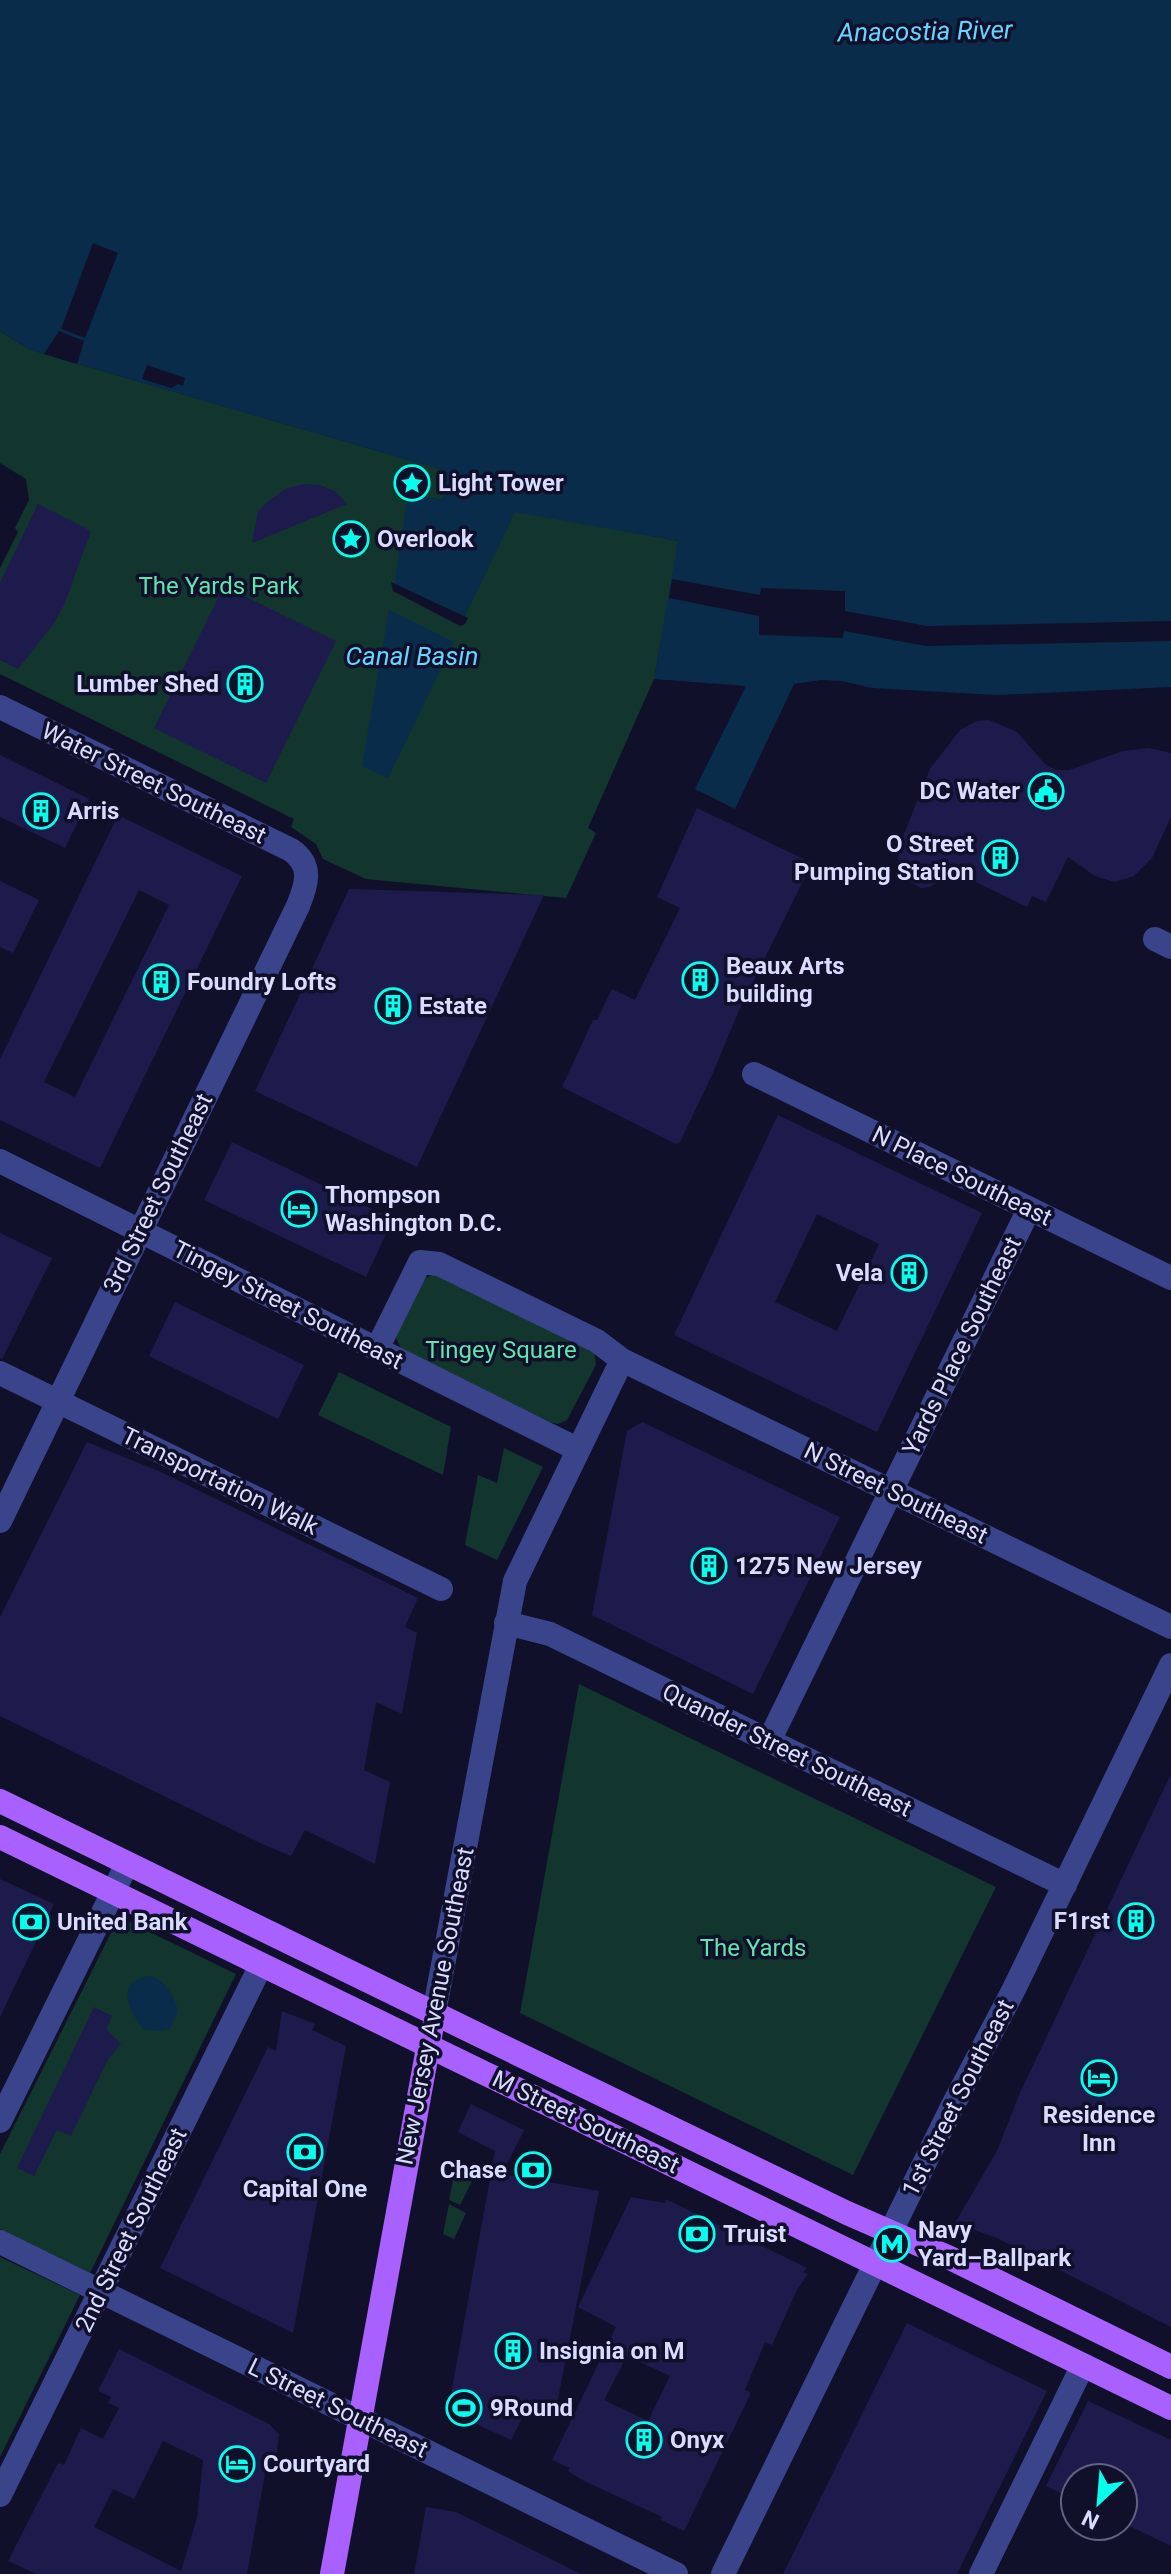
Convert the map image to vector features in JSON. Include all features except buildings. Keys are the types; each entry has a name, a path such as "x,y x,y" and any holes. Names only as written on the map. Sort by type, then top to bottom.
{"main road":[{"name":"M Street Southeast","path":"0,1801 1171,2367"},
{"name":"M Street Southeast","path":"0,1837 1171,2408"},
{"name":"New Jersey Avenue Southeast","path":"332,2574 434,2013"}],"street":[{"name":"Water Street Southeast","path":"0,707 291,850 305,863"},
{"name":"3rd Street Southeast","path":"0,1521 298,906 306,882 305,863"},
{"name":"N Place Southeast","path":"754,1074 1171,1278"},
{"name":"Tingey Street Southeast","path":"0,1161 577,1449"},
{"name":"Yards Place Southeast","path":"769,1741 1029,1209"},
{"name":"N Street Southeast","path":"377,1349 420,1262 439,1264 597,1341 622,1360 1171,1627"},
{"name":"New Jersey Avenue Southeast","path":"434,2013 506,1623 519,1569 622,1360"},
{"name":"Transportation Walk","path":"0,1373 441,1589"},
{"name":"Quander Street Southeast","path":"506,1623 550,1634 1065,1885"},
{"name":"1st Street Southeast","path":"723,2574 1171,1665"},
{"path":"0,2121 127,1864"},
{"name":"2nd Street Southeast","path":"0,2495 261,1965"},
{"name":"L Street Southeast","path":"0,2242 676,2574"},
{"path":"981,2574 1083,2365"}],"green space":[{"name":"The Yards Park","path":"0,331 27,348 44,354 447,471 443,500 408,495 462,621 515,511 679,541 654,679 588,828 596,833 566,898 366,879 323,859 316,844 291,827 294,819 0,674 0,568 18,532 15,528 29,500 26,479 0,463"},
{"name":"Tingey Square","path":"435,1273 594,1348 596,1365 567,1420 558,1424 550,1422 408,1354 400,1347 396,1338 398,1329 420,1281"},
{"path":"339,1372 451,1427 443,1475 318,1415"},
{"path":"504,1448 543,1467 497,1560 465,1545 478,1475 497,1483"},
{"name":"The Yards","path":"579,1684 996,1887 853,2175 520,2013"},
{"path":"119,1917 236,1974 90,2273 0,2229 0,2154"},
{"path":"455,2171 473,2179 460,2205 449,2200"},
{"path":"449,2204 466,2213 454,2239 443,2234"},
{"path":"0,2257 80,2295 0,2457"}],"water":[{"name":"Anacostia River","path":"0,0 1171,0 1171,687 997,695 872,688 842,681 794,684 735,809 695,789 746,686 654,679 678,541 515,512 462,622 394,587 408,494 443,500 446,471 44,354 27,348 0,331"},
{"name":"Canal Basin","path":"389,610 454,642 388,778 362,766"},
{"path":"151,1976 165,1985 176,2005 178,2011 170,2029 143,2029 129,2004 128,1989 132,1983"}],"pier":[{"path":"93,243 118,253 85,338 61,329"},
{"path":"59,331 84,341 77,364 44,354"},
{"path":"147,365 185,378 183,386 178,384 171,388 142,379"},
{"path":"672,579 760,595 761,588 845,591 845,611 927,626 1171,621 1171,641 926,646 844,631 843,638 759,635 759,616 669,598"},
{"path":"391,582 468,618 465,624 460,626 393,591"}],"place":[{"name":"Light Tower","path":"412,483"},
{"name":"Overlook","path":"351,539"},
{"name":"Lumber Shed","path":"245,684"},
{"name":"DC Water","path":"1046,791"},
{"name":"Arris","path":"41,811"},
{"name":"O Street Pumping Station","path":"1000,858"},
{"name":"Beaux Arts building","path":"700,980"},
{"name":"Foundry Lofts","path":"161,982"},
{"name":"Estate","path":"393,1006"},
{"name":"Thompson Washington D.C.","path":"299,1209"},
{"name":"Vela","path":"909,1273"},
{"name":"1275 New Jersey","path":"709,1566"},
{"name":"F1rst","path":"1136,1921"},
{"name":"United Bank","path":"31,1922"},
{"name":"Residence Inn","path":"1099,2078"},
{"name":"Capital One","path":"305,2152"},
{"name":"Chase","path":"533,2170"},
{"name":"Truist","path":"697,2234"},
{"name":"Navy Yard–Ballpark","path":"892,2244"},
{"name":"Insignia on M","path":"513,2351"},
{"name":"9Round","path":"464,2408"},
{"name":"Onyx","path":"644,2440"},
{"name":"Courtyard","path":"237,2464"}]}
